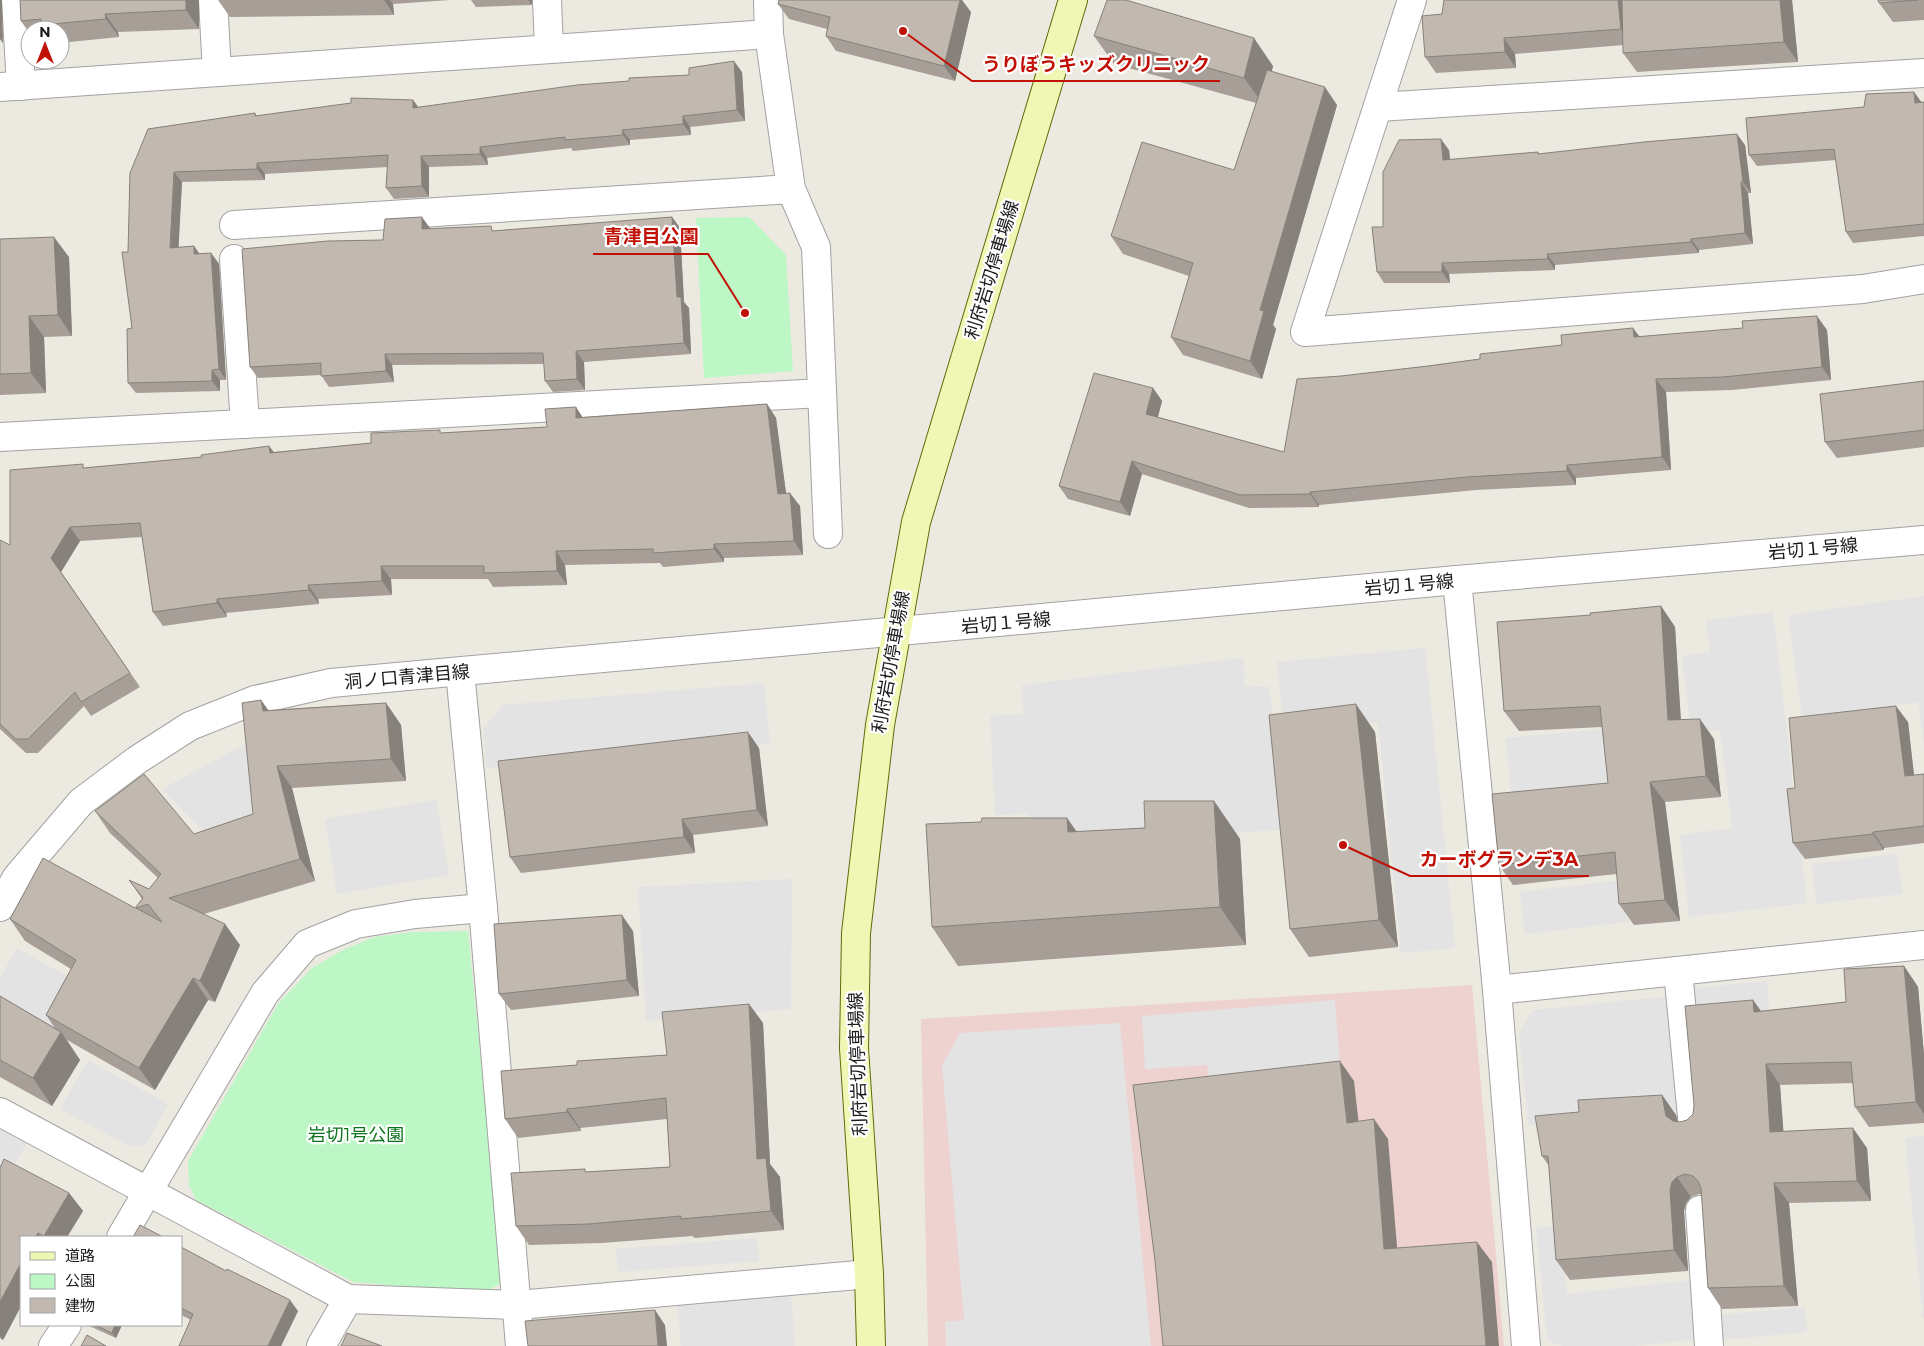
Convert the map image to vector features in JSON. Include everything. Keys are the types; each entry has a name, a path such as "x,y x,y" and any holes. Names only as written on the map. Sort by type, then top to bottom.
{"main road":[{"name":"利府岩切停車場線","path":"871,1346 869,1274 854,1048 856,933 880,726 894,633 916,522 1073,0"}],"street":[{"path":"16,0 10,86 769,34"},
{"path":"213,0 217,72"},
{"path":"547,0 549,49"},
{"path":"768,0 769,34 791,189 816,247 828,534"},
{"path":"1412,0 1306,332 1862,290 1924,279"},
{"path":"1378,107 1924,73"},
{"path":"234,225 791,189"},
{"path":"234,258 245,424"},
{"path":"0,436 822,393"},
{"name":"岩切１号線","path":"894,633 1457,580 1924,540"},
{"path":"1457,580 1497,990 1526,1346"},
{"name":"洞ノ口青津目線","path":"0,907 17,877 81,802 137,760 190,726 255,700 331,683 894,633"},
{"path":"460,672 483,908 520,1346"},
{"path":"122,1236 265,993 307,944 356,924 415,914 483,908"},
{"path":"1497,990 1924,945"},
{"path":"1678,971 1693,1127"},
{"path":"0,1112 148,1194 348,1299 518,1305 812,1277 869,1274"},
{"path":"1700,1210 1709,1346"},
{"path":"321,1346 348,1299"},
{"path":"54,1346 66,1326"}],"shaded area":[{"path":"1924,596 1924,746 1918,702 1802,718 1788,615"},
{"path":"1773,612 1807,903 1689,917 1680,835 1732,828 1720,730 1691,733 1682,656 1710,652 1706,620"},
{"path":"1425,648 1455,948 1401,953 1378,722 1284,731 1277,662"},
{"path":"1243,658 1245,686 1269,687 1289,829 1031,848 1028,814 995,815 990,716 1023,714 1022,685"},
{"path":"764,683 770,744 486,768 483,729 503,705"},
{"path":"1603,729 1610,793 1512,802 1506,738"},
{"path":"253,740 265,824 217,846 162,789"},
{"path":"436,800 449,875 337,894 325,819"},
{"path":"1897,854 1902,894 1816,904 1812,864"},
{"path":"792,879 791,1009 646,1021 638,887"},
{"path":"1623,880 1628,922 1525,934 1520,892"},
{"path":"17,948 79,983 52,1031 0,1003 0,978"},
{"path":"1767,981 1770,1014 1696,1021 1693,988"},
{"path":"1472,985 1504,1346 928,1346 921,1019"},
{"path":"1671,996 1683,1109 1528,1125 1519,1033 1533,1010"},
{"path":"1335,1000 1341,1079 1210,1090 1207,1065 1145,1069 1142,1016"},
{"path":"1120,1023 1151,1346 946,1346 945,1322 964,1320 942,1065 960,1033"},
{"path":"88,1060 168,1104 145,1146 129,1146 60,1109"},
{"path":"0,1129 27,1142 10,1173 0,1168"},
{"path":"1924,1136 1924,1318 1923,1318 1905,1138"},
{"path":"1560,1225 1567,1294 1693,1280 1699,1339 1635,1346 1562,1346 1547,1340 1536,1228"},
{"path":"757,1238 759,1261 618,1272 616,1249"},
{"path":"791,1294 795,1346 681,1346 677,1302"},
{"path":"1805,1307 1807,1332 1721,1340 1718,1315"}],"green space":[{"path":"749,217 786,255 793,371 704,378 696,218"},
{"name":"岩切1号公園","path":"468,931 503,1282 483,1293 353,1282 196,1200 189,1185 188,1161 278,1004 312,968 343,950 374,937 413,932"}],"building":[{"path":"20,0 186,0 186,10 105,14 106,19 70,22 70,20 21,20"},
{"path":"779,0 960,0 944,66 826,36 830,17 778,4"},
{"path":"1107,0 1126,0 1254,38 1244,78 1094,36"},
{"path":"1444,0 1618,0 1621,29 1504,38 1505,52 1425,57 1422,16 1442,14"},
{"path":"1622,0 1780,0 1784,42 1623,53"},
{"path":"1878,0 1918,0 1879,3"},
{"path":"734,61 737,110 683,116 683,124 622,130 623,135 565,140 565,137 480,147 480,154 421,156 422,186 386,188 388,155 257,163 257,169 174,172 170,248 194,246 194,254 211,253 219,369 212,370 212,381 128,383 127,329 132,328 122,252 128,252 130,173 148,129 255,113 255,116 351,103 351,98 413,100 413,108 577,85 629,81 629,78 689,75 689,68"},
{"path":"1267,70 1325,87 1260,310 1264,311 1250,361 1171,337 1193,263 1111,236 1142,142 1234,170"},
{"path":"1914,92 1915,103 1924,102 1924,224 1846,232 1834,149 1749,155 1746,118 1864,107 1866,94"},
{"path":"1737,134 1743,182 1741,182 1745,233 1691,239 1691,242 1547,254 1548,259 1442,263 1442,272 1377,272 1372,227 1383,227 1383,172 1399,140 1441,139 1443,160 1538,152 1538,154"},
{"path":"422,217 422,229 491,226 492,231 672,217 677,297 681,297 684,343 576,351 577,379 545,381 543,353 385,354 386,371 321,376 321,363 250,367 242,249 328,241 383,240 385,219"},
{"path":"54,237 58,315 29,316 31,373 0,374 0,239"},
{"path":"1817,316 1822,367 1723,377 1656,379 1662,457 1567,465 1567,471 1467,477 1310,492 1310,494 1240,495 1132,461 1120,502 1059,486 1094,373 1153,388 1146,414 1284,452 1297,379 1341,376 1480,359 1480,354 1562,345 1561,335 1633,328 1634,337 1743,328 1742,321"},
{"path":"1924,381 1924,430 1825,442 1820,394"},
{"path":"767,404 778,494 790,493 794,541 714,544 714,549 653,553 653,549 556,551 557,571 484,573 484,566 381,566 382,581 308,585 309,590 217,599 217,603 153,612 140,523 70,527 51,558 130,673 81,702 75,692 28,739 16,739 0,724 0,540 10,545 10,470 83,464 83,468 202,457 201,455 269,446 270,453 371,443 371,433 440,430 440,433 547,427 545,409 576,407 576,418"},
{"path":"1661,606 1668,720 1700,719 1706,776 1650,782 1665,900 1619,904 1615,852 1499,865 1492,794 1608,783 1600,706 1504,711 1497,622 1591,615 1590,613"},
{"path":"261,700 263,711 386,703 391,759 277,766 300,859 169,898 225,924 200,981 193,978 139,1068 46,1015 76,960 10,919 43,858 135,908 143,898 129,880 149,889 161,874 95,811 144,774 194,834 253,814 242,703","holes":["148,904 162,922 136,908"]},
{"path":"1356,704 1379,920 1290,929 1269,715"},
{"path":"1896,706 1905,776 1924,774 1924,826 1793,843 1787,789 1795,788 1789,718"},
{"path":"748,732 757,810 682,819 684,837 510,857 498,761"},
{"path":"1144,801 1214,801 1220,907 932,927 926,824 981,822 982,818 1067,818 1068,832 1145,828"},
{"path":"622,915 627,980 499,994 494,924"},
{"path":"1904,966 1916,1102 1855,1107 1851,1062 1766,1064 1770,1132 1853,1128 1857,1181 1774,1183 1784,1286 1708,1288 1701,1188 1693,1176 1685,1174 1677,1177 1672,1182 1670,1190 1674,1250 1556,1260 1548,1156 1542,1156 1535,1116 1579,1112 1578,1100 1662,1095 1666,1116 1673,1121 1687,1120 1693,1114 1694,1105 1685,1006 1753,1000 1754,1012 1846,1002 1844,969"},
{"path":"0,996 61,1032 33,1078 0,1060"},
{"path":"749,1004 757,1159 766,1158 771,1211 681,1219 681,1216 589,1224 516,1226 511,1173 585,1169 585,1172 670,1167 666,1098 567,1109 567,1112 505,1119 501,1071 577,1065 577,1061 667,1055 662,1012"},
{"path":"1340,1061 1347,1123 1374,1119 1384,1249 1477,1242 1486,1346 1163,1346 1155,1261 1133,1085"},
{"path":"4,1159 69,1193 44,1236 38,1233 36,1236 20,1236 20,1265 0,1302 0,1166"},
{"path":"140,1225 161,1236 134,1236"},
{"path":"182,1248 226,1271 227,1269 290,1300 268,1346 179,1346 193,1314 182,1308"},
{"path":"655,1310 658,1346 528,1346 525,1321"},
{"path":"97,1326 115,1326 112,1333"},
{"path":"347,1333 382,1346 341,1346"},
{"path":"87,1335 106,1346 81,1346"}],"place":[{"name":"うりぼうキッズクリニック","path":"903,31"},
{"name":"青津目公園","path":"745,313"},
{"name":"カーボグランデ3A","path":"1343,845"}]}
